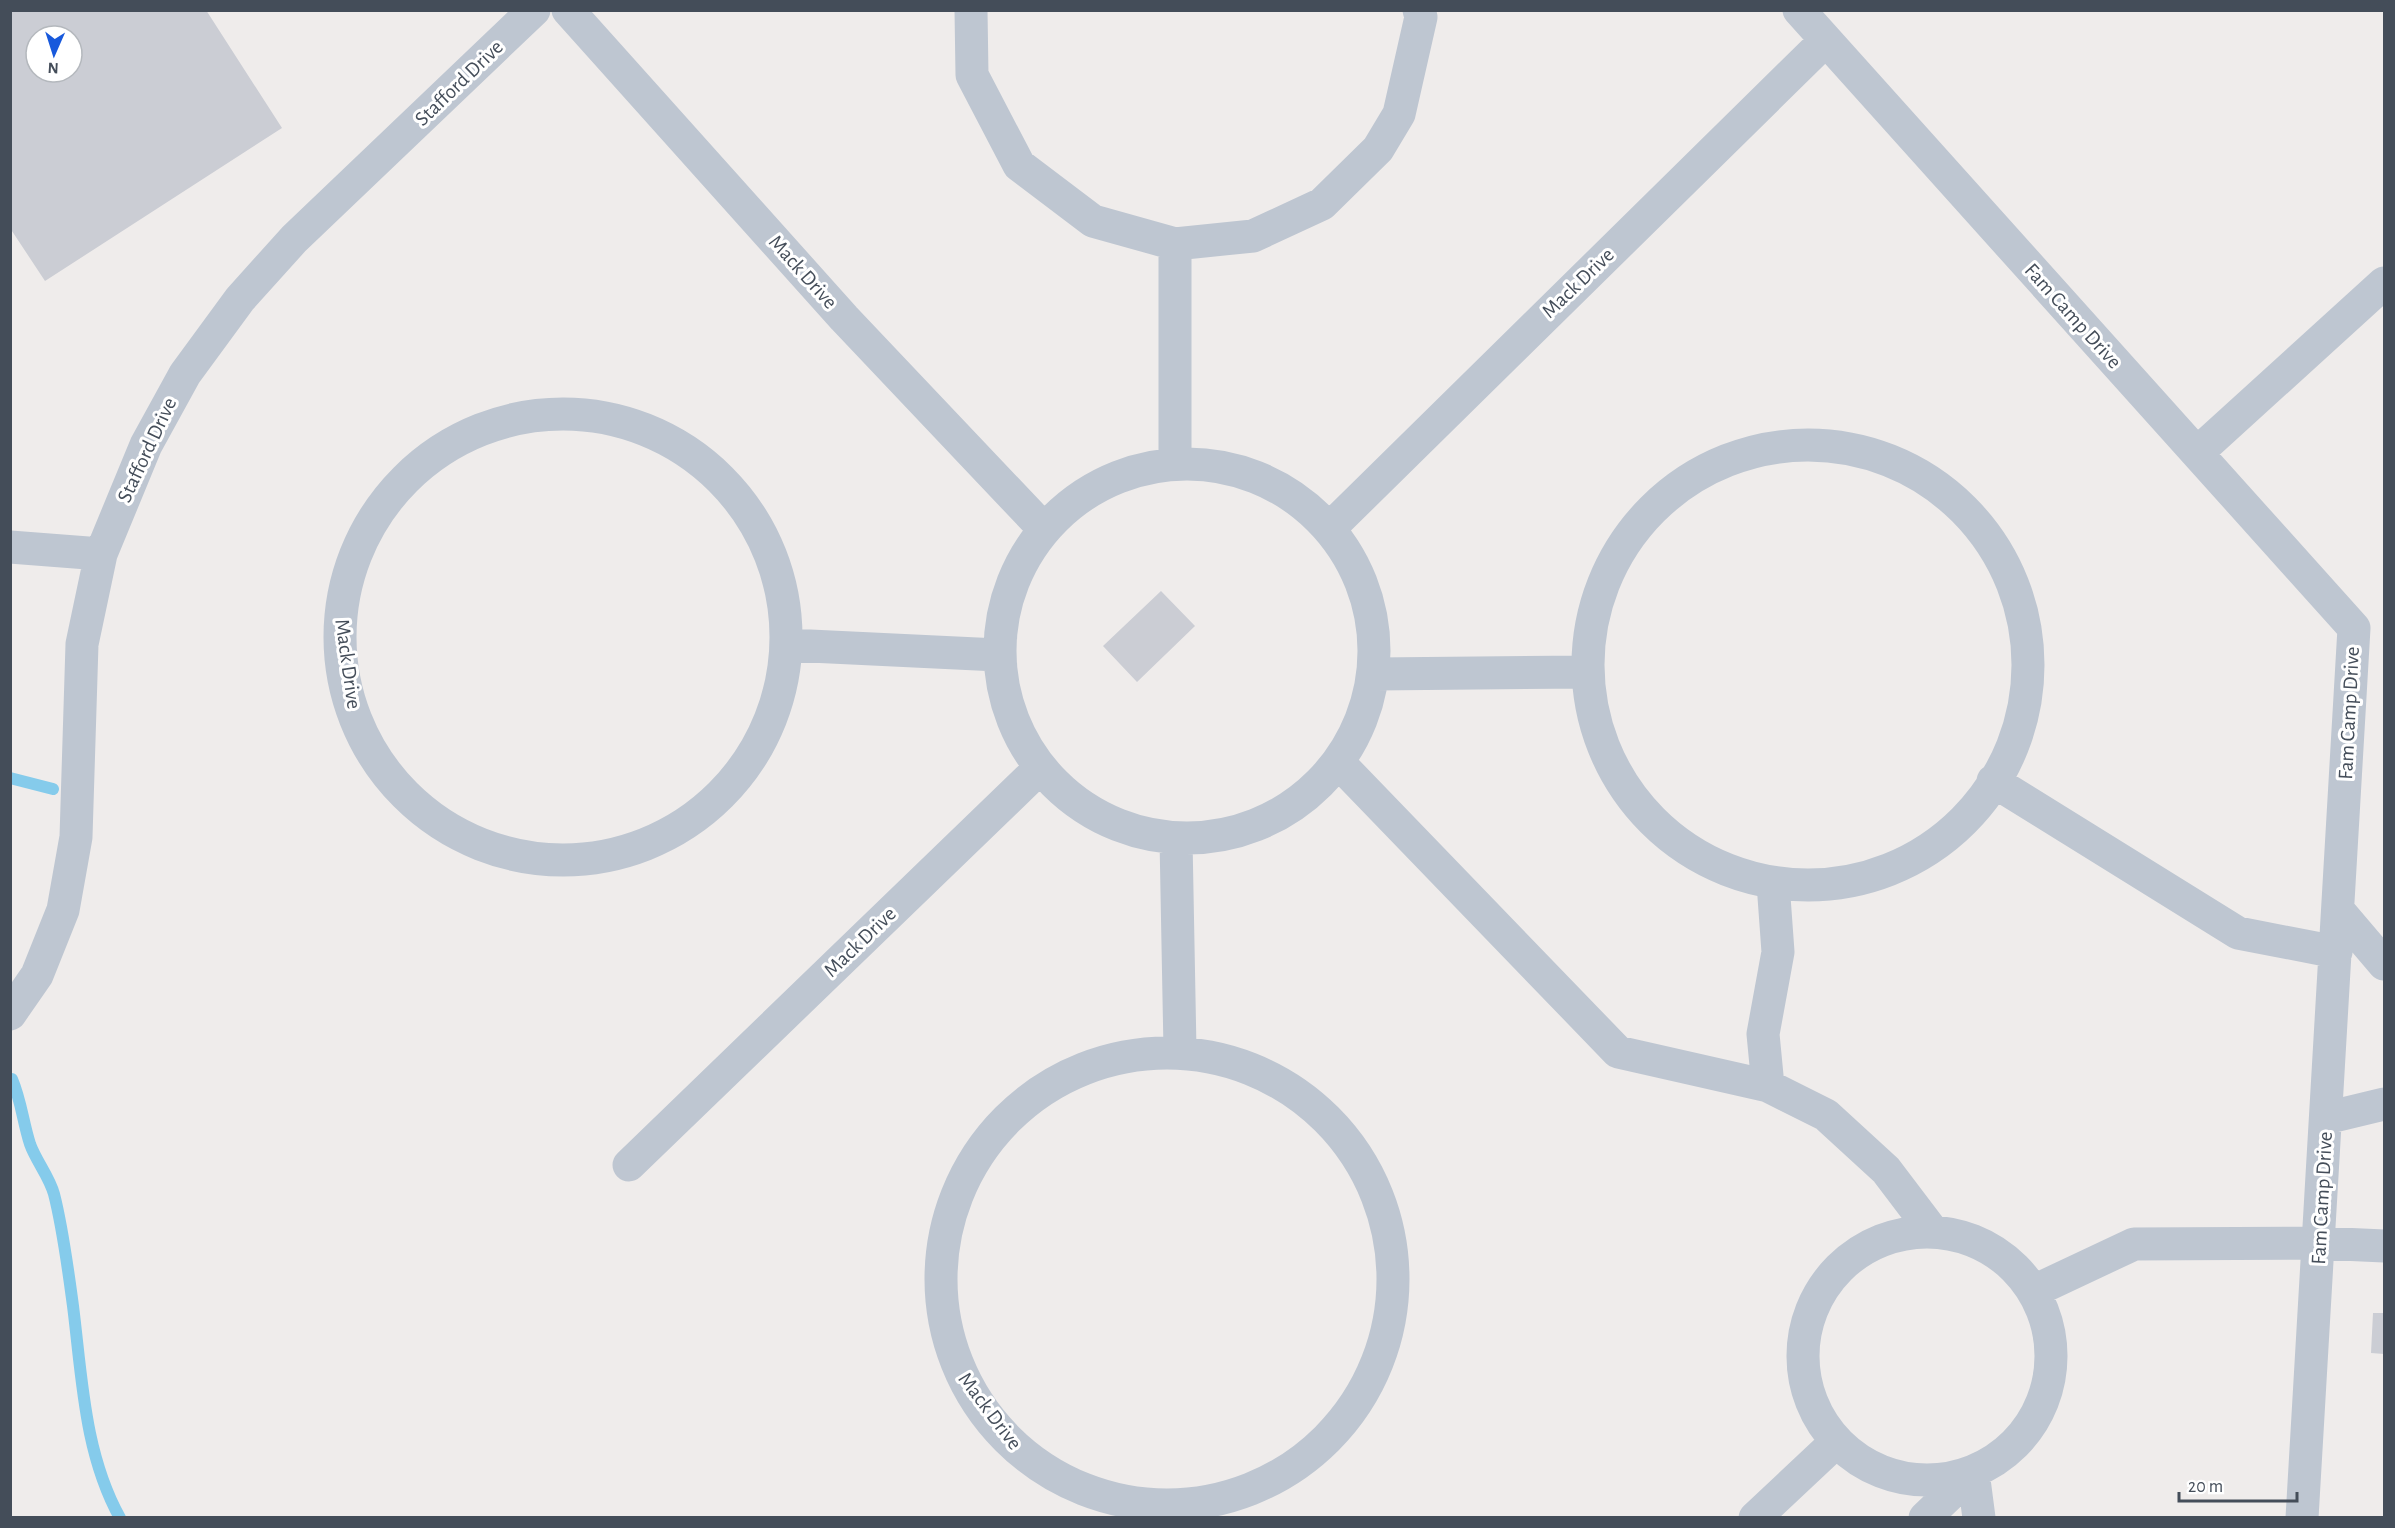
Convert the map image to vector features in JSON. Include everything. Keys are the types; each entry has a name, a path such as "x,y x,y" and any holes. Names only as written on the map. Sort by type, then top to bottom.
{"street":[{"name":"Stafford Drive","path":"10,1014 37,975 63,910 76,837 82,644 100,554 146,445 185,374 240,299 294,239 534,10"},
{"name":"Mack Drive","path":"568,10 844,318 1043,528"},
{"path":"971,10 972,75 1019,165 1093,221 1175,244 1253,236 1322,204 1378,149 1399,114 1420,17 1419,10"},
{"name":"Fam Camp Drive","path":"1799,10 2354,628 2302,1518"},
{"name":"Mack Drive","path":"1331,526 1826,40"},
{"path":"1175,244 1175,462"},
{"path":"2197,453 2385,283"},
{"name":"Mack Drive","path":"536,414 612,418 686,449 750,511 779,571 789,645 774,717 731,787 664,838 590,860 498,852 440,825 387,777 349,707 339,614 361,538 399,484 466,434 536,414"},
{"path":"1797,444 1871,453 1941,488 1994,543 2022,604 2030,679 2013,752 1967,820 1918,858 1848,883 1766,884 1691,855 1636,807 1596,735 1585,672 1598,590 1622,542 1661,498 1720,461 1797,444"},
{"path":"1175,462 1217,464 1280,486 1331,526 1373,608 1377,674 1351,748 1308,797 1241,832 1176,839 1088,812 1039,769 1011,719 998,655 1010,585 1043,528 1111,478 1175,462"},
{"path":"10,547 100,554"},
{"path":"789,645 998,655"},
{"path":"1377,674 1585,672"},
{"path":"1338,762 1618,1052 1767,1086 1826,1115 1886,1170 1933,1232"},
{"name":"Mack Drive","path":"629,1165 1039,769"},
{"path":"1993,781 2238,933 2336,952"},
{"path":"1176,839 1180,1050"},
{"path":"1767,1086 1763,1034 1778,952 1773,883"},
{"path":"2338,910 2385,964"},
{"name":"Mack Drive","path":"1180,1050 1234,1060 1305,1096 1374,1179 1396,1275 1381,1360 1339,1430 1272,1482 1195,1505 1130,1504 1067,1485 1012,1448 952,1360 938,1270 967,1166 1040,1088 1121,1055 1180,1050"},
{"path":"2326,1118 2385,1104"},
{"path":"1908,1232 1933,1232 1958,1235 1980,1243 2007,1261 2034,1291 2044,1312 2051,1336 2052,1360 2045,1395 2029,1428 2013,1446 1994,1461 1972,1472 1949,1478 1901,1477 1877,1470 1856,1458 1821,1422 1810,1400 1804,1376 1802,1352 1813,1304 1826,1283 1842,1264 1862,1250 1908,1232"},
{"path":"2034,1291 2134,1244 2319,1243 2385,1246"},
{"path":"1755,1518 1837,1441"},
{"path":"1925,1518 1972,1472"},
{"path":"1972,1472 1979,1518"}],"building":[{"path":"10,10 206,10 282,128 45,281 10,228"},
{"path":"1161,591 1195,626 1137,682 1103,646"},
{"path":"2373,1313 2384,1313 2384,1354 2371,1353"}],"waterway":[{"path":"10,778 53,789"},
{"path":"12,1079 30,1144 54,1194 65,1249 86,1414 99,1467 120,1518"}]}
